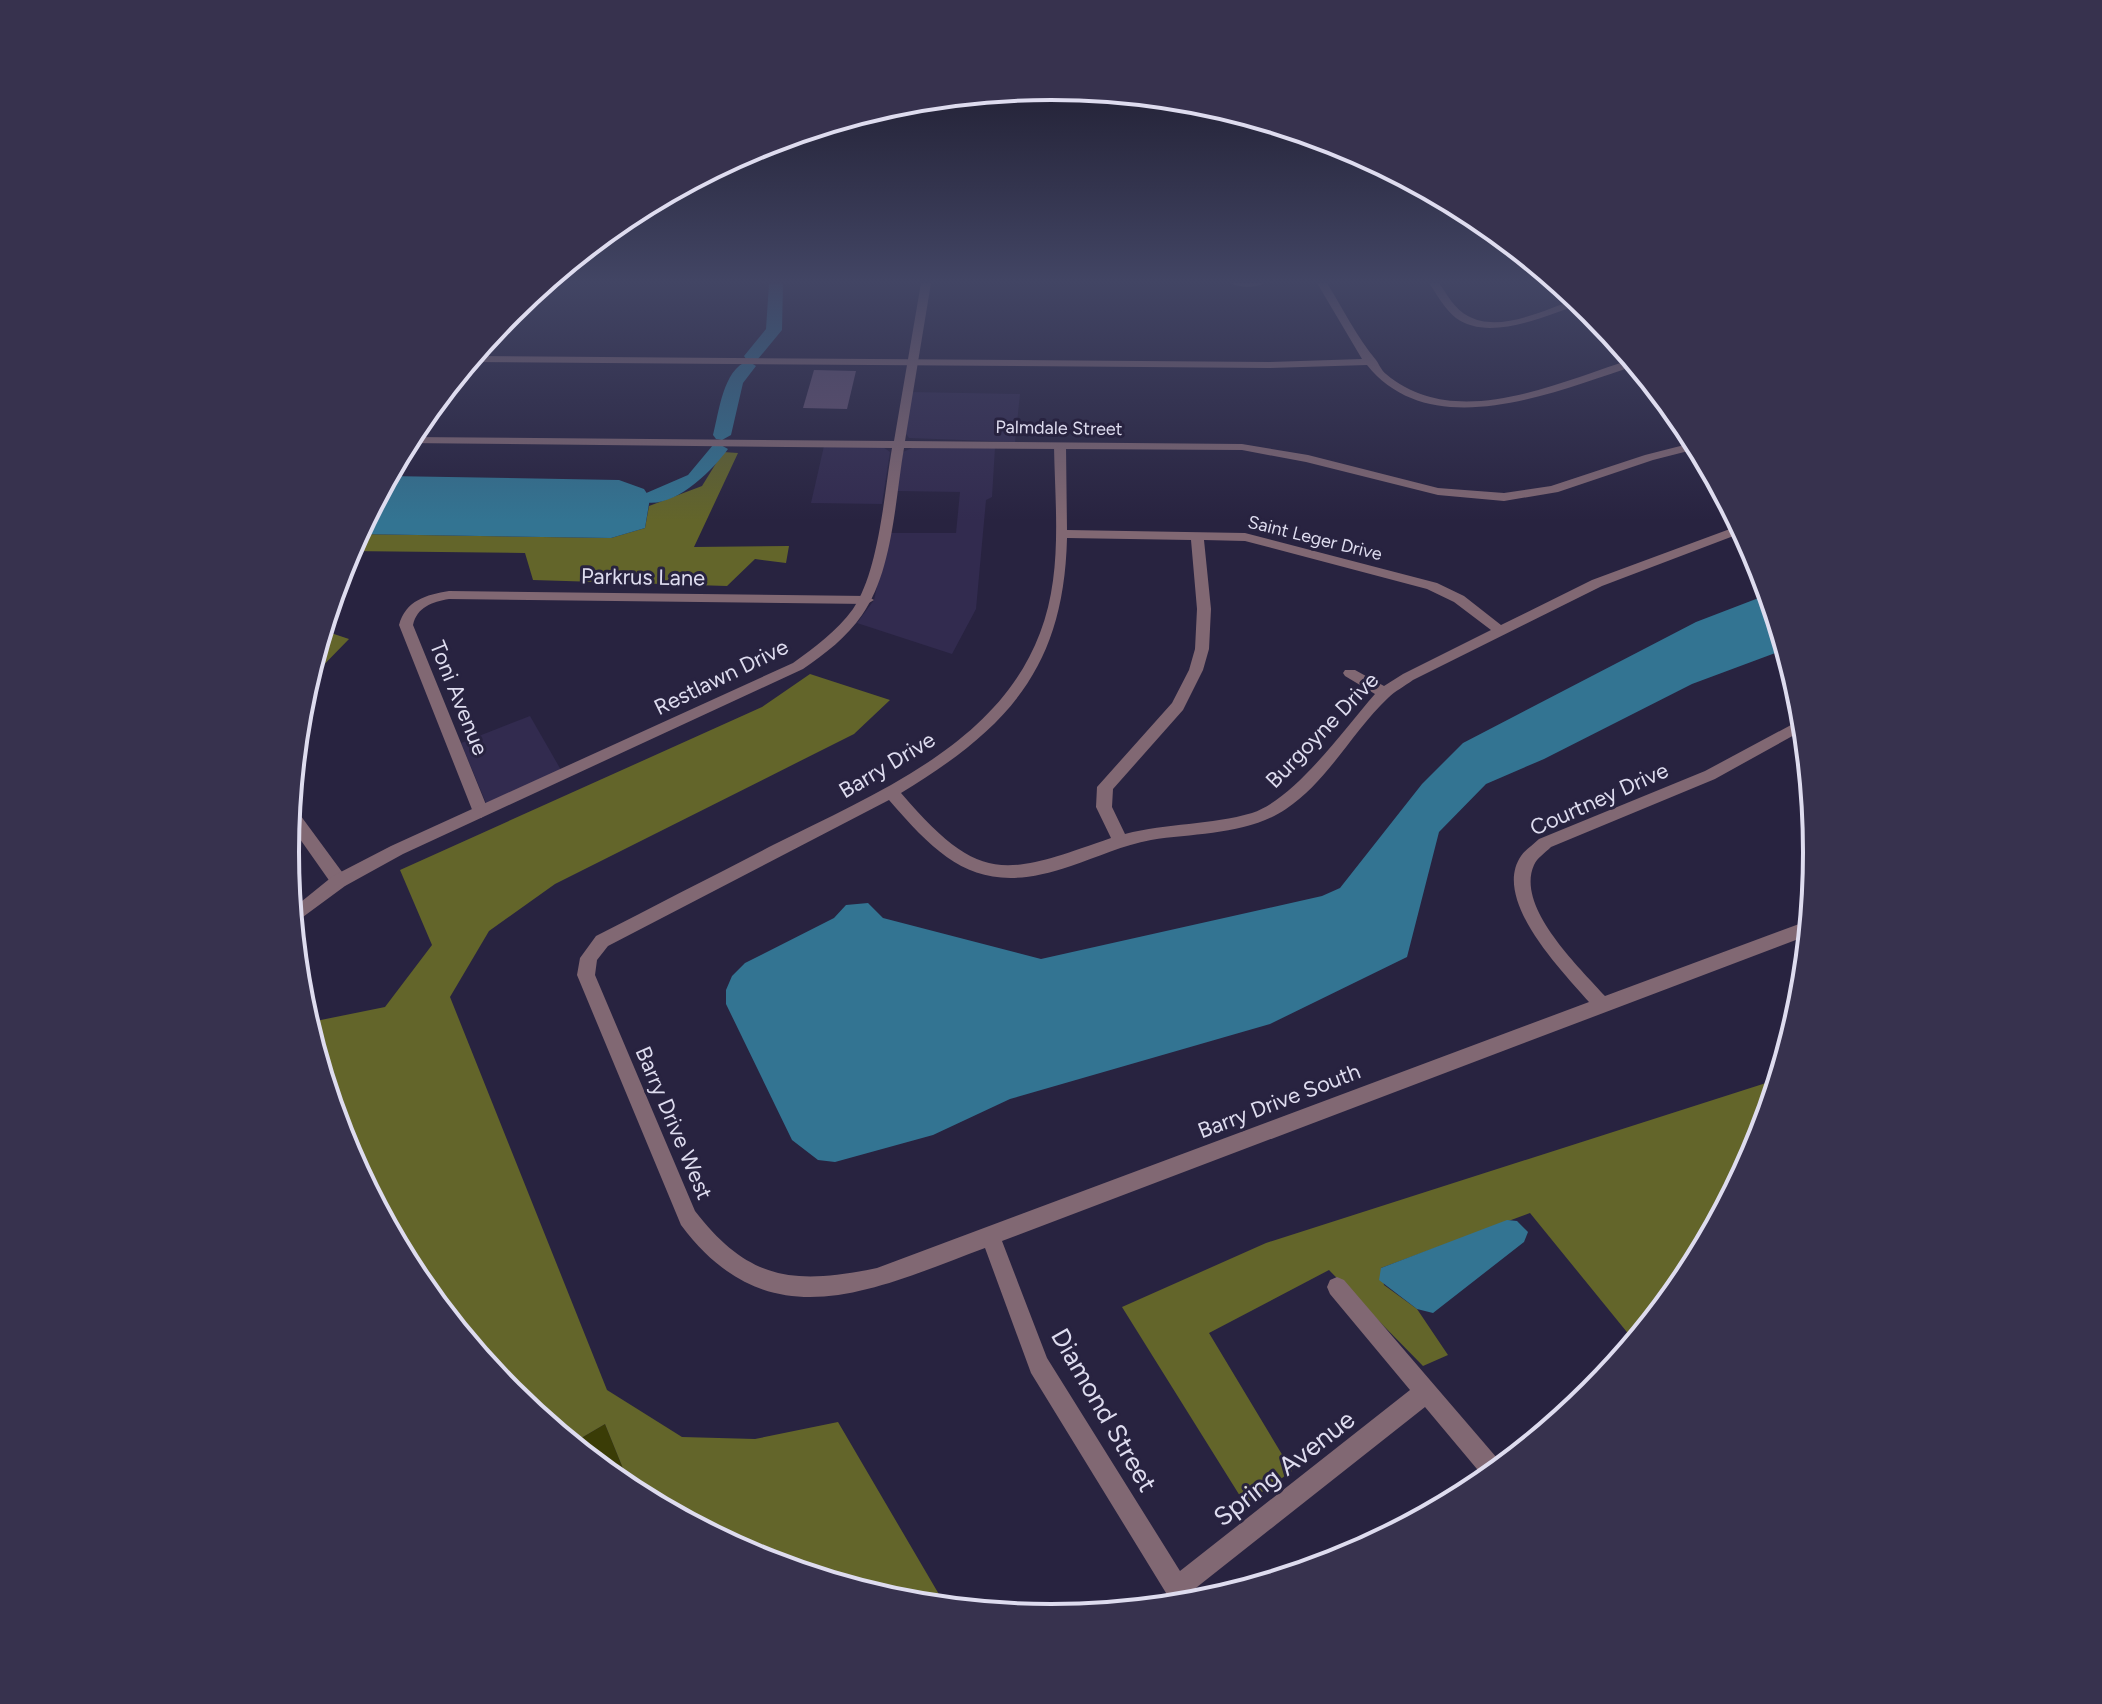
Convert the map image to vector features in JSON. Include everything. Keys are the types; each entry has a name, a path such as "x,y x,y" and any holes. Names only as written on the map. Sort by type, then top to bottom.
{"street":[{"name":"Restlawn Drive","path":"302,910 339,881 798,666 841,633 867,600 878,566 911,363"},
{"path":"976,363 1285,365 1357,363"},
{"path":"1372,363 1391,382 1415,394 1444,402 1486,404 1624,365"},
{"name":"Palmdale Street","path":"422,440 1257,448 1436,490 1492,497 1553,489 1684,448"},
{"name":"Barry Drive","path":"589,958 602,941 891,792 963,742 993,714 1028,671 1052,616 1060,534 1060,446"},
{"name":"Burgoyne Drive","path":"891,792 944,850 964,862 988,870 1032,870 1121,842 1240,822 1269,813 1298,792 1384,693 1408,677 1597,583 1731,533"},
{"name":"Saint Leger Drive","path":"1060,534 1245,537 1432,586 1459,599 1499,630"},
{"path":"1121,842 1104,807 1105,787 1178,706 1196,670 1202,649 1204,609 1197,535"},
{"name":"Parkrus Lane","path":"419,603 449,595 867,600"},
{"name":"Toni Avenue","path":"419,603 407,616 406,625 481,812"},
{"path":"1350,673 1384,693"},
{"name":"Courtney Drive","path":"1602,1005 1529,914 1519,883 1527,858 1545,843 1710,775 1793,729"},
{"path":"300,827 339,881"},
{"name":"Barry Drive South","path":"759,1280 812,1290 877,1278 1799,931"},
{"name":"Barry Drive West","path":"589,958 586,975 688,1218 716,1253 759,1280"},
{"name":"Diamond Street","path":"990,1235 1039,1365 1180,1593"},
{"path":"1337,1287 1487,1464"},
{"name":"Spring Avenue","path":"1187,1592 1426,1392"}],"shaded area":[{"path":"911,392 1020,394 1015,442 909,438 906,434"},
{"path":"824,446 883,447 890,452 882,504 811,503"},
{"path":"912,448 995,448 992,497 986,500 976,609 952,654 857,623 874,600 889,533 956,533 960,492 896,491 903,452"},
{"path":"723,452 738,453 694,547 789,546 786,563 755,559 727,586 533,580 525,553 362,551 370,534 611,538 645,528 649,506 702,486"},
{"path":"332,633 349,639 323,666"},
{"path":"810,674 890,700 854,734 555,884 489,931 450,997 607,1390 682,1437 755,1439 838,1422 940,1596 904,1590 809,1564 718,1526 624,1471 605,1424 580,1438 519,1384 454,1310 400,1228 356,1140 339,1094 318,1020 385,1007 432,945 400,870 762,707"},
{"path":"530,716 561,770 486,803 461,743"},
{"path":"1766,1083 1746,1140 1702,1228 1676,1270 1628,1334 1530,1213 1381,1268 1384,1285 1417,1309 1448,1355 1423,1366 1329,1270 1209,1333 1292,1471 1245,1504 1122,1307 1266,1243"},
{"path":"605,1424 624,1471 593,1449 580,1438"}],"water":[{"path":"400,476 619,480 644,489 650,498 645,528 611,538 370,534"},
{"path":"1759,598 1776,653 1692,684 1544,759 1486,784 1439,832 1407,957 1270,1024 1010,1099 933,1135 835,1162 818,1160 792,1140 726,1004 726,990 732,976 745,963 834,918 846,905 868,903 883,918 1041,959 1322,896 1340,888 1422,784 1463,743 1696,622"},
{"path":"1507,1220 1517,1221 1528,1232 1524,1242 1433,1313 1417,1309 1379,1280 1381,1268"}],"building":[{"path":"814,370 856,371 847,409 803,408"}],"waterway":[{"path":"722,435 735,383 748,366"},
{"path":"650,498 694,479 719,449"}]}
